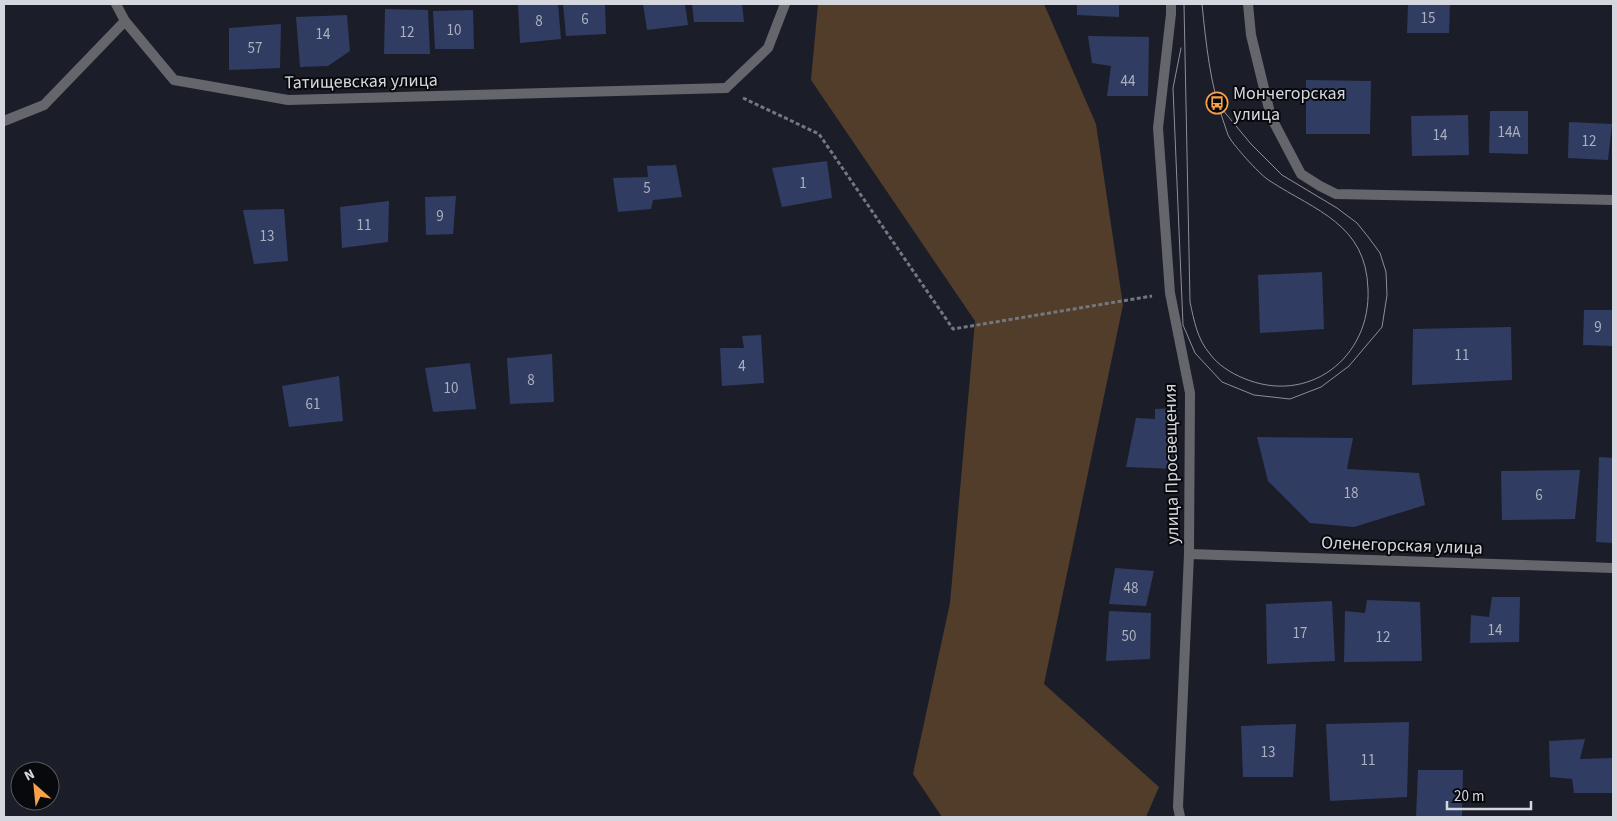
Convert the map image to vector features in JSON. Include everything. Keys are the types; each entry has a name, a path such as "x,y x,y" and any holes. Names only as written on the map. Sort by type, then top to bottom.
{"street":[{"name":"Татищевская улица","path":"116,4 125,21 174,80 288,100 726,88"},
{"path":"726,88 768,48 785,4"},
{"name":"улица Просвещения","path":"1171,4 1158,128 1170,292 1190,394 1189,554 1179,812"},
{"path":"1248,4 1251,36 1271,117 1301,174 1320,186 1336,194 1613,200"},
{"path":"4,121 44,105 125,21"},
{"name":"Оленегорская улица","path":"1189,554 1613,568"}],"path":[{"path":"726,88 754,104 819,134 953,329 1170,292"}],"shaded area":[{"path":"818,4 1044,4 1096,124 1123,305 1044,684 1159,787 1146,817 942,817 913,774 950,603 975,321 811,80"}],"building":[{"path":"518,4 558,4 561,39 520,43"},
{"path":"563,4 605,4 606,34 566,36"},
{"path":"643,4 685,4 688,25 647,30"},
{"path":"692,4 742,4 744,22 694,22"},
{"path":"1077,4 1119,4 1119,17 1077,15"},
{"path":"1408,4 1450,4 1449,33 1407,33"},
{"path":"385,9 428,10 430,54 384,54"},
{"path":"473,10 474,49 435,49 433,11"},
{"path":"347,15 350,51 328,66 300,67 296,17"},
{"path":"281,24 280,68 229,70 229,28"},
{"path":"1088,36 1149,37 1148,96 1107,96 1111,66 1092,63"},
{"path":"1306,80 1371,81 1370,134 1306,134"},
{"path":"1490,111 1528,111 1528,154 1489,153"},
{"path":"1468,115 1469,155 1412,156 1411,116"},
{"path":"1569,122 1612,124 1608,160 1568,158"},
{"path":"827,161 832,198 782,207 772,168"},
{"path":"676,165 682,197 653,200 651,209 618,212 613,178 648,177 647,166"},
{"path":"456,196 453,234 426,235 425,197"},
{"path":"389,201 388,242 342,248 340,207"},
{"path":"284,209 288,261 254,264 243,210"},
{"path":"1322,272 1324,329 1260,333 1258,275"},
{"path":"1584,310 1613,310 1613,346 1583,345"},
{"path":"1511,327 1512,380 1412,385 1413,329"},
{"path":"761,335 764,383 722,386 720,348 744,348 742,336"},
{"path":"552,354 554,402 510,404 507,358"},
{"path":"470,363 476,409 433,412 425,368"},
{"path":"339,376 343,421 289,427 282,386"},
{"path":"1178,408 1177,469 1126,467 1136,418 1155,419 1155,409"},
{"path":"1257,437 1353,438 1347,469 1419,473 1425,505 1354,527 1310,523 1268,481"},
{"path":"1599,457 1613,458 1613,543 1596,542"},
{"path":"1580,470 1575,519 1502,520 1501,471"},
{"path":"1115,568 1154,571 1146,606 1109,604"},
{"path":"1492,597 1520,597 1519,642 1470,643 1471,615 1489,617"},
{"path":"1367,600 1420,602 1422,661 1344,662 1345,611 1365,613"},
{"path":"1332,601 1335,661 1267,664 1266,604"},
{"path":"1109,611 1151,613 1150,659 1106,661"},
{"path":"1409,722 1407,797 1330,801 1326,724"},
{"path":"1296,724 1293,777 1243,777 1241,726"},
{"path":"1585,739 1580,759 1613,758 1613,793 1574,793 1572,779 1550,777 1549,741"},
{"path":"1418,770 1463,770 1462,817 1416,817"}],"tram line":[{"path":"1184,4 1190,302 1197,329 1202,342 1213,358 1234,374 1267,385 1290,386 1312,380 1331,370 1347,355 1359,336 1366,314 1368,289 1365,267 1358,249 1348,234 1321,211 1266,178 1238,150 1230,138 1219,109 1212,79 1202,4"},
{"path":"1181,48 1173,88 1183,325 1195,353 1222,382 1254,395 1290,399 1321,387 1349,366 1382,327 1387,295 1386,272 1380,253 1357,223 1337,208 1282,175 1251,144 1222,109"}],"place":[{"name":"Мончегорская улица","path":"1217,103"}]}
